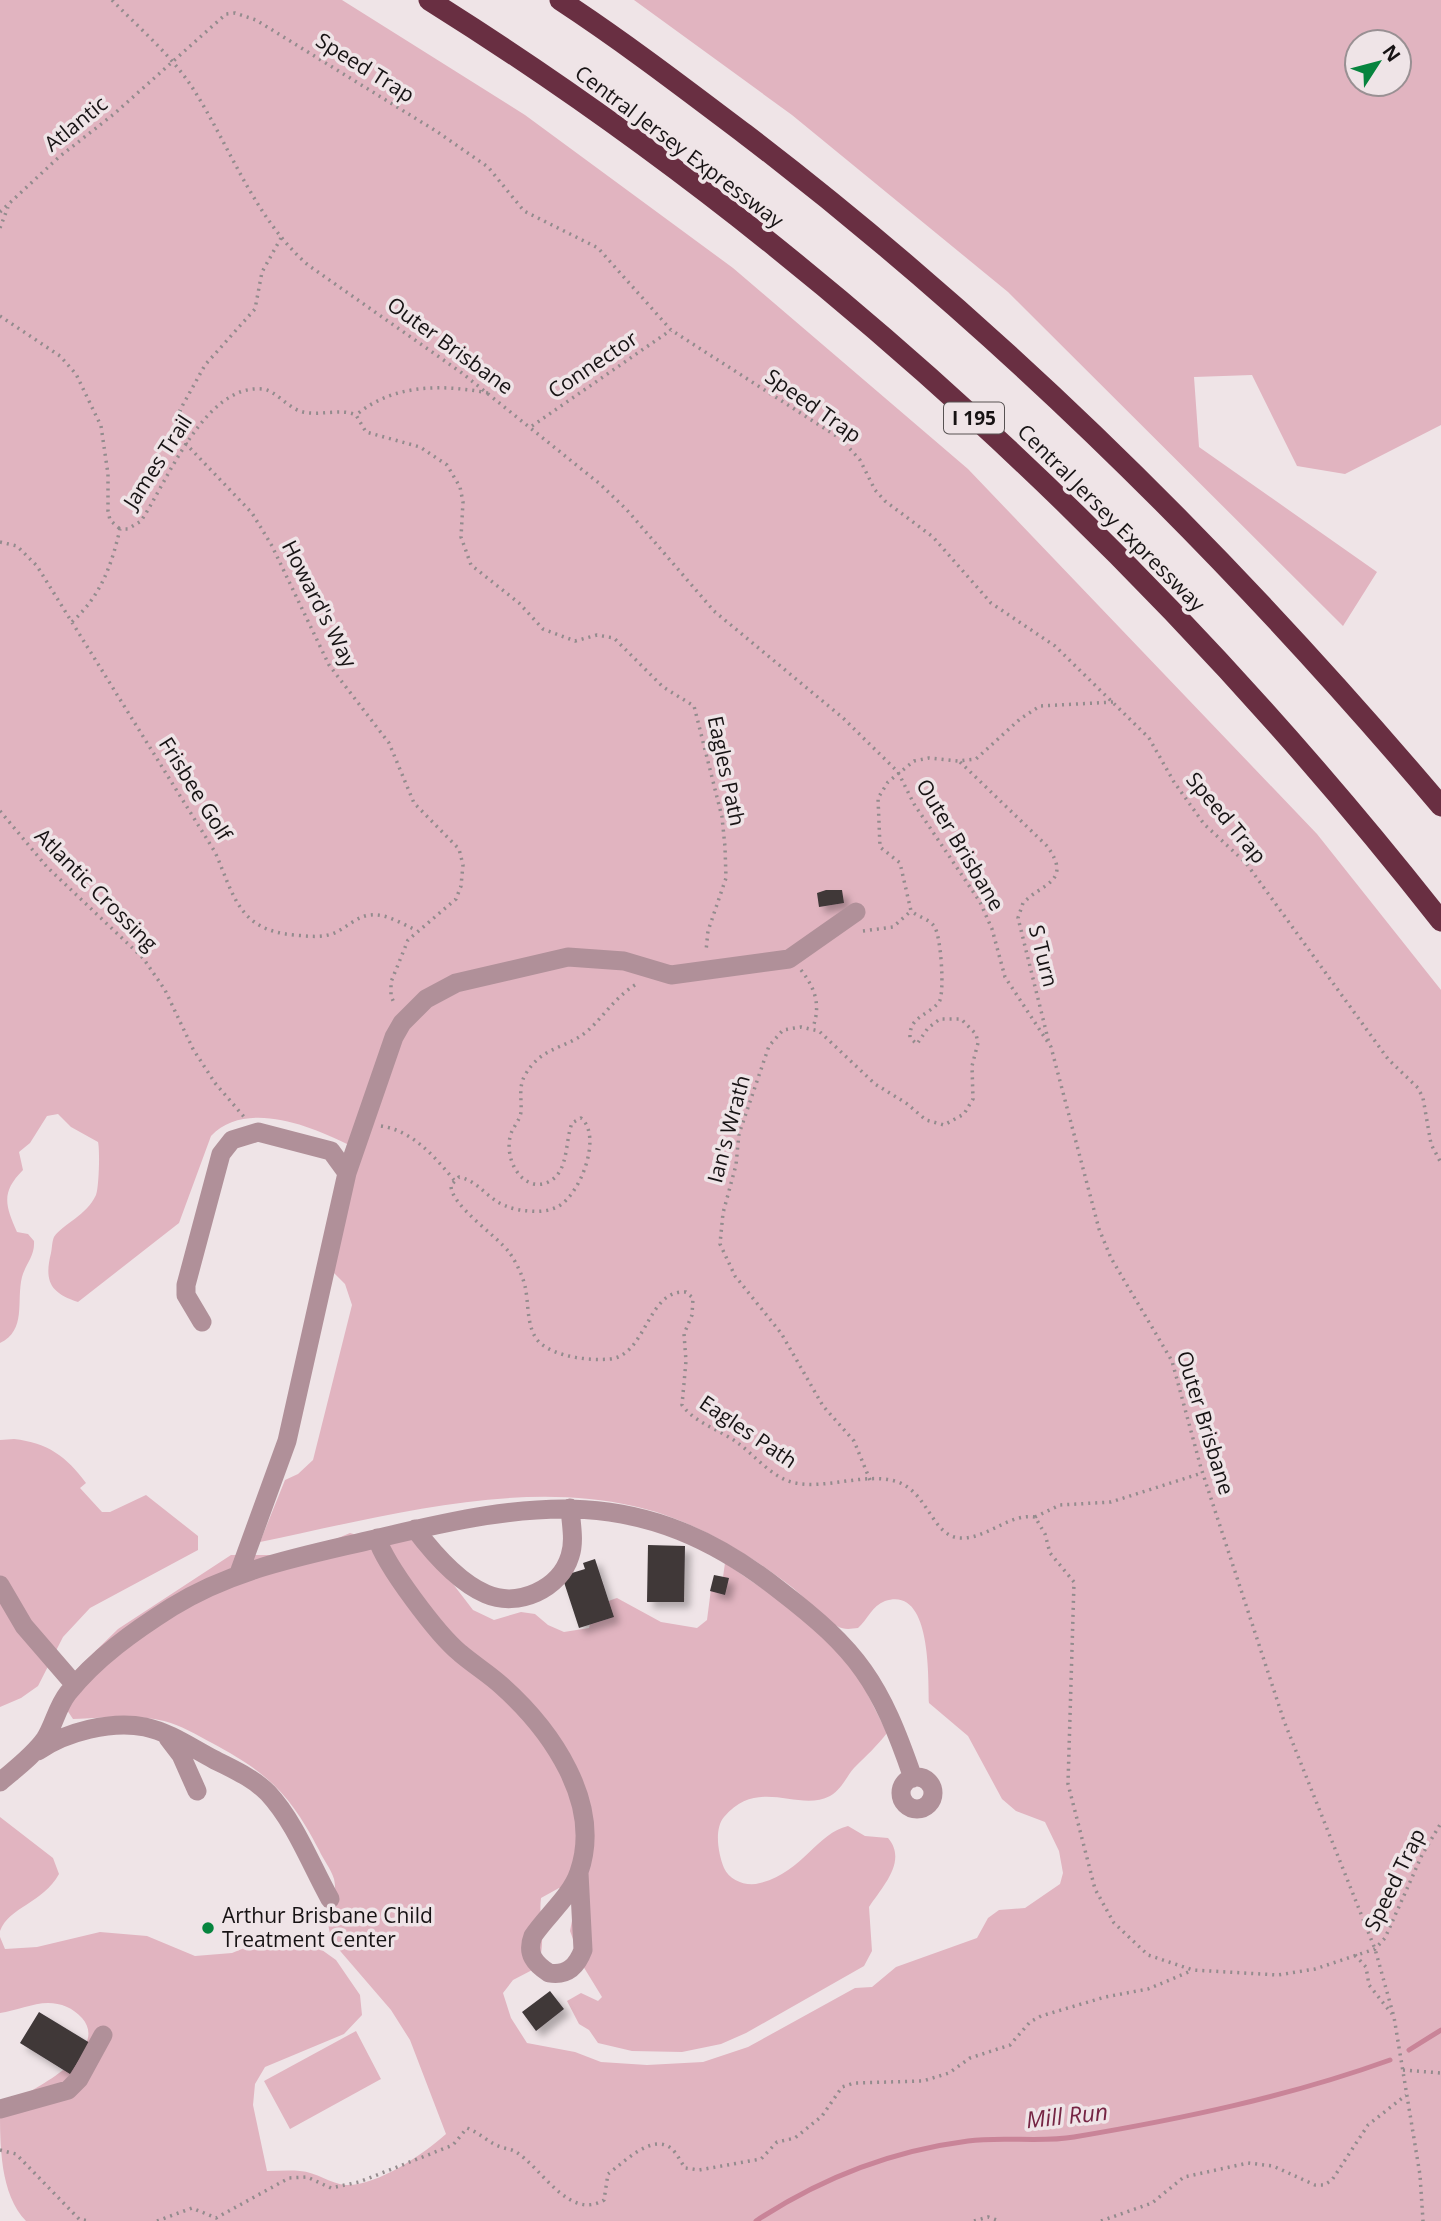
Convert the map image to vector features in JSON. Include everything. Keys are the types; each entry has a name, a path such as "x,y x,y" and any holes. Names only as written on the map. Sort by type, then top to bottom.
{"highway":[{"name":"Central Jersey Expressway","path":"429,0 675,171 839,300 967,412 1129,566 1221,663 1315,768 1441,921"},
{"path":"560,0 681,86 809,183 1002,346 1086,423 1261,600 1441,806"}],"street":[{"path":"239,1573 287,1441 348,1173 394,1037 406,1018 426,999 456,983 556,959 601,957 664,974 707,971 789,959 856,912"},
{"path":"202,1322 186,1295 186,1285 221,1154 232,1140 258,1132 331,1151 348,1173"},
{"path":"415,1529 436,1555 482,1592 496,1597 521,1598 546,1588 565,1567 573,1544 570,1508"},
{"path":"0,1782 46,1737 57,1711 75,1685 104,1656 151,1621 196,1593 239,1573 415,1529 506,1511 570,1508 624,1513 685,1531 748,1567 822,1622 849,1651 876,1688 894,1723 913,1778"},
{"path":"377,1538 384,1559 453,1646 514,1698 565,1763 583,1815 583,1857 579,1873 583,1950 579,1961 568,1971 549,1973 533,1960 531,1941 579,1873"},
{"path":"0,1586 24,1626 75,1685"},
{"path":"57,1711 57,1729 72,1735"},
{"path":"25,1760 52,1742 72,1735 126,1725 163,1732 247,1777 268,1793 283,1813 330,1899"},
{"path":"163,1732 181,1755 197,1791"},
{"path":"0,2109 68,2090 79,2079 103,2035"}],"path":[{"name":"Outer Brisbane","path":"112,0 172,60 202,103 256,200 281,238 308,265 532,426 627,510 714,611 843,718 898,772 914,804 980,902 992,929 1005,977 1051,1047 1099,1228 1111,1258 1145,1310 1171,1361 1202,1473 1284,1721 1375,1950 1394,2017 1423,2221"},
{"name":"Speed Trap","path":"172,60 226,14 234,13 256,20 436,131 488,167 524,211 598,248 671,330 841,439 860,460 875,490 885,501 933,537 991,603 1055,646 1149,738 1174,782 1204,824 1245,863 1388,1059 1418,1088 1423,1098 1432,1144 1441,1163"},
{"name":"Atlantic","path":"0,212 59,157 114,114 172,60"},
{"path":"0,228 8,205"},
{"path":"187,445 179,432 180,410 205,365 255,309 262,272 281,238"},
{"path":"0,316 61,356 76,374 101,426 108,474 108,511 110,520 120,529"},
{"name":"Connector","path":"532,426 671,330"},
{"path":"356,415 383,397 421,388 467,389 490,394"},
{"name":"James Trail","path":"72,621 88,607 102,587 120,529 128,529 141,521 207,414 229,397 246,390 267,389 285,405 303,412 356,415"},
{"name":"Eagles Path","path":"356,415 366,432 373,436 420,447 447,464 455,475 461,495 461,537 465,554 481,575 554,635 575,641 597,635 614,638 663,687 694,706 722,817 725,847 726,878 708,931 707,971"},
{"name":"Howard's Way","path":"187,445 252,513 284,570 329,665 388,743 414,803 459,849 463,865 456,899 416,930 408,940 391,982 391,996 396,1008 406,1018"},
{"name":"Frisbee Golf","path":"0,542 8,541 28,554 215,852 237,906 251,920 285,934 315,937 331,934 368,914 382,915 416,930"},
{"path":"789,959 812,985 817,1016 813,1028 859,1072 926,1120 944,1125 955,1120 970,1106 972,1066 978,1043 970,1026 961,1020 940,1019 928,1028 917,1044 910,1038 913,1023 939,1001 942,991 938,932 929,922 911,911 901,863 890,858 880,846 878,799 898,772 921,759 970,761 981,755 1020,719 1040,706 1113,702"},
{"name":"S Turn","path":"958,761 1047,846 1056,863 1054,878 1049,886 1028,897 1019,910 1018,918 1051,1047"},
{"name":"Atlantic Crossing","path":"0,811 47,867 143,958 165,990 193,1049 215,1083 258,1132"},
{"path":"363,1128 383,1127 406,1134 434,1157 454,1181 459,1177 467,1179 491,1200 519,1211 544,1211 567,1200 584,1172 589,1150 587,1126 581,1118 572,1123 563,1167 557,1176 541,1184 532,1184 514,1167 510,1157 512,1132 521,1114 521,1083 537,1061 561,1044 584,1034 619,996 646,979 664,974"},
{"name":"Ian's Wrath","path":"813,1028 783,1030 769,1045 739,1134 736,1165 723,1213 720,1244 735,1276 781,1334 823,1406 854,1441 870,1480"},
{"name":"Eagles Path","path":"454,1181 450,1189 455,1198 498,1240 517,1267 524,1284 534,1335 549,1350 564,1355 614,1359 630,1349 669,1296 686,1292 693,1298 692,1315 684,1334 687,1361 681,1398 687,1411 734,1440 765,1467 792,1482 897,1482 921,1497 945,1533 957,1538 973,1538 1019,1519 1035,1517"},
{"path":"1202,1473 1111,1502 1060,1505 1035,1517 1045,1534 1050,1553 1074,1582 1068,1784 1095,1889 1114,1923 1130,1941 1168,1964 1193,1970 1298,1973 1375,1950"},
{"name":"Speed Trap","path":"1375,1950 1385,1938 1422,1855 1441,1823"},
{"path":"1354,1955 1366,1968 1369,1985 1394,2017"},
{"path":"157,2221 192,2208 216,2218 289,2178 307,2177 331,2188 359,2182 453,2145 467,2128 499,2147 514,2150 572,2202 586,2207 596,2205 604,2200 608,2174 639,2150 660,2143 670,2147 685,2168 699,2170 761,2159 777,2142 795,2138 822,2116 842,2087 854,2083 923,2081 949,2073 970,2058 1010,2045 1030,2022 1041,2016 1105,1997 1148,1989 1193,1970"},
{"path":"1403,2070 1441,2073"},
{"path":"1101,2221 1152,2203 1184,2177 1248,2163 1273,2166 1315,2185 1324,2185 1332,2180 1368,2125 1407,2095"},
{"path":"0,2150 16,2154 79,2219 88,2221"},
{"path":"974,2221 988,2217 1000,2221"}],"shaded area":[{"path":"0,0 342,0 525,115 733,268 968,469 1317,834 1441,990 1441,2221 26,2221 17,2210 3,2168 0,2107 44,2083 76,2059 86,2045 88,2031 78,2014 58,2004 36,2004 0,2013 0,1937 5,1949 37,1947 100,1932 147,1936 195,1956 232,1953 264,1940 290,1937 315,1945 336,1960 360,1995 362,2015 344,2034 265,2067 255,2084 253,2105 267,2171 300,2171 340,2184 358,2184 385,2175 425,2151 446,2134 410,2040 391,2010 335,1945 329,1925 334,1879 287,1799 248,1764 176,1725 142,1718 73,1719 65,1707 73,1673 118,1629 231,1555 298,1555 350,1533 367,1538 410,1528 473,1610 494,1620 521,1612 535,1614 548,1625 564,1632 589,1628 598,1609 617,1598 661,1622 697,1628 707,1620 711,1589 723,1577 725,1563 842,1643 887,1733 830,1796 805,1801 764,1797 751,1799 737,1805 724,1817 719,1828 718,1841 727,1873 739,1882 750,1884 775,1878 787,1871 827,1836 848,1826 865,1836 888,1838 895,1856 894,1865 869,1907 872,1951 864,1966 746,2033 721,2044 682,2052 632,2051 598,2043 589,2030 579,2024 567,2001 581,1993 598,2001 602,1997 583,1966 570,1931 574,1910 571,1890 559,1888 541,1898 542,1942 536,1968 513,1980 503,1993 511,2018 527,2043 575,2052 601,2062 647,2065 703,2062 748,2047 855,1988 872,1987 896,1967 977,1938 988,1918 999,1910 1025,1908 1060,1884 1063,1873 1059,1851 1045,1822 1016,1811 1002,1799 968,1736 929,1703 924,1637 912,1607 900,1600 881,1603 858,1628 842,1628 831,1623 776,1575 718,1538 654,1512 588,1499 541,1497 446,1505 260,1542 285,1480 298,1474 313,1460 352,1305 345,1284 334,1273 347,1144 278,1119 241,1119 225,1125 211,1136 179,1223 78,1302 61,1294 51,1285 49,1263 54,1237 87,1208 96,1195 98,1142 71,1127 58,1114 47,1116 30,1143 19,1152 23,1170 8,1192 8,1206 17,1232 28,1234 34,1241 34,1246 20,1286 17,1323 14,1331 0,1343"},
{"path":"634,0 1441,0 1441,425 1345,474 1297,466 1252,375 1194,377 1199,447 1377,572 1343,626 1008,292 792,115"},
{"path":"14,1439 37,1444 63,1458 86,1483 80,1488 102,1512 110,1512 146,1495 198,1536 198,1550 90,1608 63,1637 38,1686 21,1698 0,1707 0,1440"},
{"path":"0,1817 53,1858 59,1874 44,1892 11,1916 0,1931"},
{"path":"356,2031 381,2079 290,2129 264,2081"}],"building":[{"path":"842,890 844,903 819,907 817,893"},
{"path":"648,1545 685,1546 684,1602 647,1602"},
{"path":"595,1559 614,1617 579,1628 562,1576 585,1569 583,1563"},
{"path":"714,1575 729,1578 725,1595 710,1591"},
{"path":"550,1991 564,2009 536,2031 522,2012"},
{"path":"39,2012 90,2043 70,2074 20,2043"}],"waterway":[{"name":"Mill Run","path":"1409,2050 1441,2030"},
{"name":"Mill Run","path":"756,2221 831,2179 884,2159 939,2146 981,2140 1061,2139 1154,2123 1273,2096 1390,2060"}],"place":[{"name":"Arthur Brisbane Child Treatment Center","path":"208,1928"}]}
